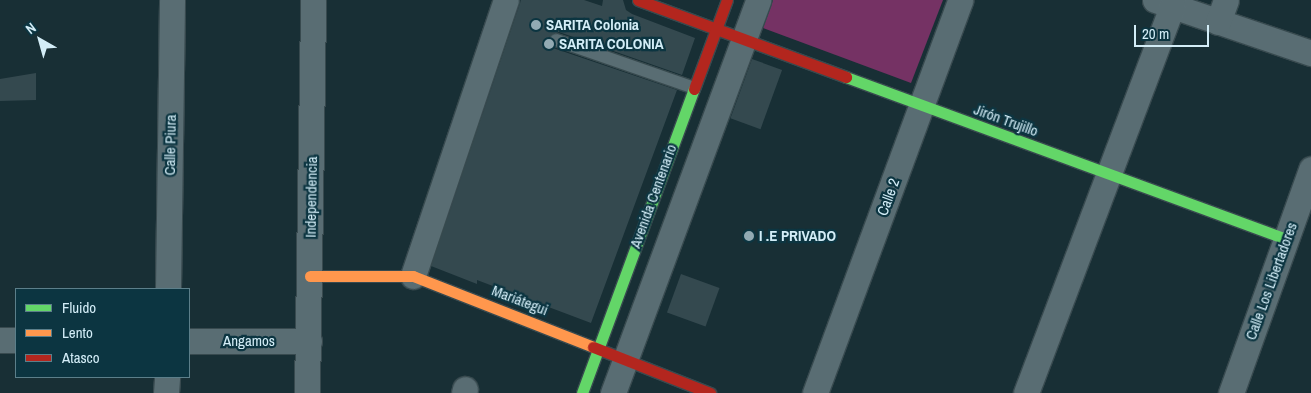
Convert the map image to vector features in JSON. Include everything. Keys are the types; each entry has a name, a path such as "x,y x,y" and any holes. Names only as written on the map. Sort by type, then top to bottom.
{"street":[{"name":"Calle Piura","path":"168,288 172,0"},
{"name":"Independencia","path":"307,393 313,0"},
{"path":"413,276 506,0"},
{"name":"Jirón Trujillo","path":"638,0 742,40 1286,239"},
{"name":"Avenida Centenario","path":"582,393 692,87 727,0"},
{"name":"Avenida Centenario","path":"613,393 758,0"},
{"name":"Calle 2","path":"815,393 960,0"},
{"path":"1026,393 1106,173 1163,3 1222,11 1311,53"},
{"name":"Calle Los Libertadores","path":"1231,393 1311,169"},
{"name":"Mariátegui","path":"310,276 413,276 599,347 710,393"},
{"path":"0,340 15,340"},
{"name":"Angamos","path":"190,341 309,341"},
{"path":"166,393 167,378"}],"lane":[{"path":"556,40 692,87"}],"shaded area":[{"path":"773,0 943,0 911,83 763,28"}],"building":[{"path":"521,0 584,0 602,6 603,0 623,0 626,10 632,14 695,38 682,75 559,32 549,37 553,48 677,90 591,323 477,280 477,284 431,266"},
{"path":"752,59 782,70 761,129 730,118"},
{"path":"36,73 36,100 0,101 0,79"},
{"path":"681,274 720,288 706,327 667,313"}],"traffic: fast":[{"path":"846,77 1286,239"},
{"path":"582,393 694,89"}],"traffic: slow":[{"path":"310,276 413,276 593,347"}],"traffic: jam":[{"path":"638,0 846,77"},
{"path":"694,89 727,0"},
{"path":"593,347 710,393"}],"place":[{"name":"SARITA Colonia","path":"536,25"},
{"name":"SARITA COLONIA","path":"549,44"},
{"name":"I .E PRIVADO","path":"749,236"}]}
